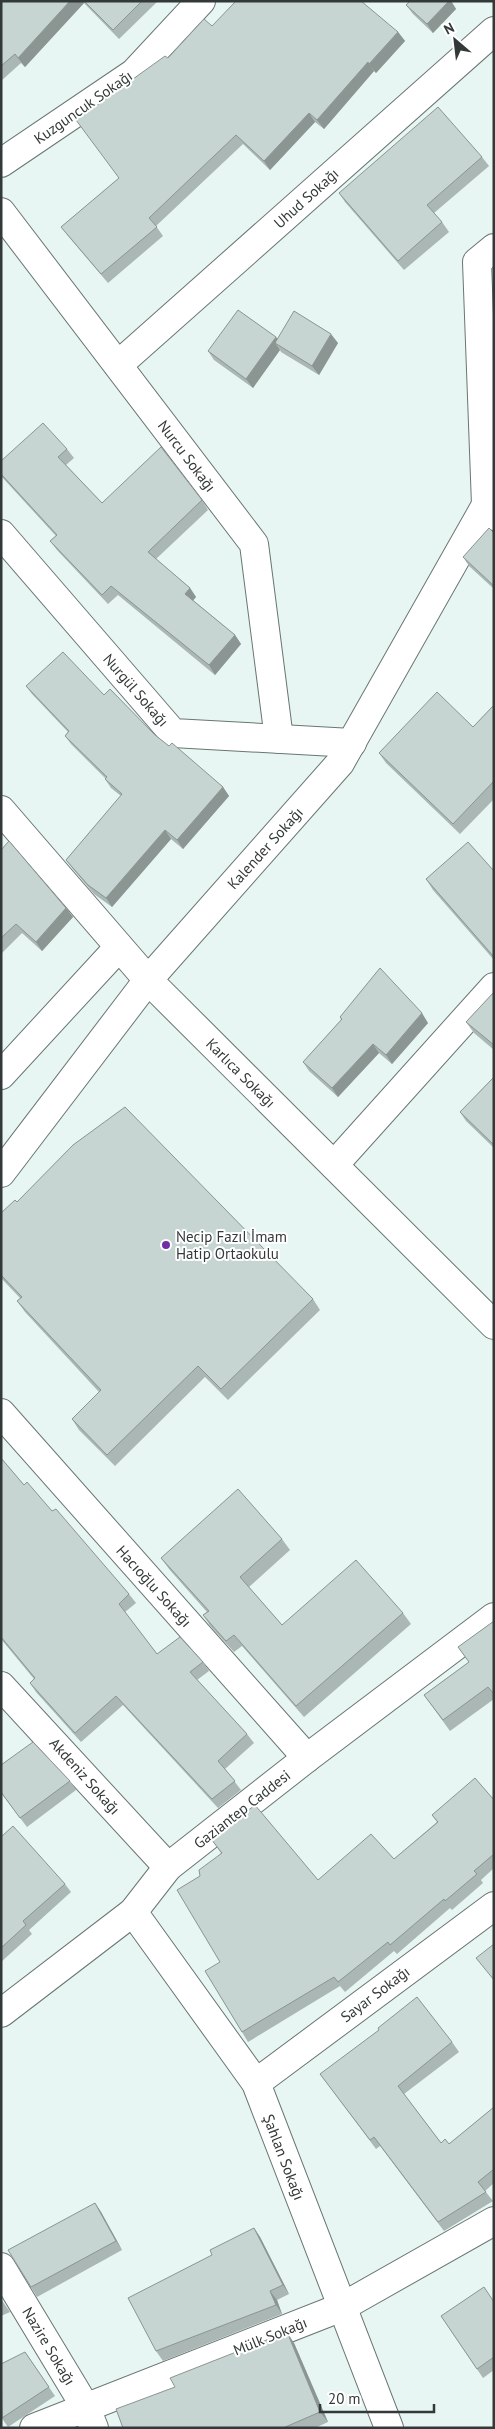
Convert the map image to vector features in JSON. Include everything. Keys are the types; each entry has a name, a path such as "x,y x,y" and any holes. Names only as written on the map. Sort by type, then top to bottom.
{"street":[{"name":"Kuzguncuk Sokağı","path":"1,163 134,73 201,1"},
{"name":"Uhud Sokağı","path":"118,365 494,32"},
{"name":"Nurcu Sokağı","path":"1,212 254,544 279,739"},
{"path":"491,507 477,262 494,248"},
{"name":"Kalender Sokağı","path":"1,1173 148,980 340,763 491,507"},
{"name":"Nurgül Sokağı","path":"1,534 173,733 352,743"},
{"name":"Karlıca Sokağı","path":"1,810 148,980 494,1324"},
{"path":"1,1074 119,947"},
{"path":"334,1165 494,987"},
{"name":"Hacıoğlu Sokağı","path":"1,1413 306,1758"},
{"name":"Gaziantep Caddesi","path":"1,2013 133,1912 168,1867 306,1758 494,1617"},
{"name":"Akdeniz Sokağı","path":"1,1686 168,1867"},
{"name":"Sayar Sokağı","path":"256,2083 494,1906"},
{"name":"Şahlan Sokağı","path":"133,1912 256,2083 388,2428"},
{"name":"Mülk Sokağı","path":"34,2428 90,2418 342,2307 494,2221"},
{"name":"Nazire Sokağı","path":"1,2267 90,2418"}],"building":[{"path":"1,1 70,1 18,58 15,54 1,66"},
{"path":"84,1 142,1 113,30"},
{"path":"236,1 361,1 398,32 369,64 368,62 317,120 309,113 264,161 236,135 149,218 157,227 101,274 61,227 119,178 76,120 165,56 168,58 204,19 212,26"},
{"path":"410,1 449,1 427,24 406,5"},
{"path":"438,107 482,157 427,205 442,222 398,261 339,193"},
{"path":"238,310 276,337 246,379 208,351"},
{"path":"294,311 331,334 312,366 275,343"},
{"path":"43,423 67,449 58,457 102,503 161,447 202,500 148,552 190,588 185,594 235,635 209,665 111,586 102,595 50,541 57,535 1,474 1,461"},
{"path":"489,528 494,533 494,586 463,557"},
{"path":"63,652 104,695 110,689 155,735 169,746 172,743 223,787 177,840 165,830 106,898 88,885 66,860 122,794 105,779 107,777 65,736 69,731 26,686"},
{"path":"437,692 473,727 494,705 494,781 453,824 379,753"},
{"path":"9,841 66,908 36,942 16,924 1,938 1,850"},
{"path":"468,842 494,871 494,957 426,879"},
{"path":"380,968 422,1013 386,1055 373,1044 332,1088 303,1062 342,1019 340,1017"},
{"path":"494,992 494,1045 466,1022"},
{"path":"494,1077 494,1145 460,1112"},
{"path":"125,1107 313,1299 221,1389 198,1366 107,1455 72,1419 101,1390 17,1301 22,1297 1,1275 1,1213 15,1200 17,1202 73,1145"},
{"path":"1,1458 24,1485 27,1482 52,1511 56,1509 129,1594 119,1604 157,1654 180,1637 203,1662 190,1672 247,1734 218,1761 235,1781 212,1799 116,1696 75,1733 30,1683 35,1678 1,1637"},
{"path":"238,1489 282,1539 240,1577 282,1625 356,1560 403,1613 296,1706 234,1635 226,1641 203,1615 209,1611 161,1558"},
{"path":"494,1621 494,1694 488,1687 443,1720 424,1695 469,1662 458,1647"},
{"path":"33,1742 70,1781 20,1818 1,1792 1,1765"},
{"path":"475,1778 494,1800 494,1854 474,1871 477,1874 390,1945 388,1942 338,1982 334,1977 242,2032 205,1971 220,1962 177,1890 200,1876 199,1870 222,1853 211,1839 255,1805 318,1880 371,1834 394,1859 438,1822 432,1815"},
{"path":"13,1826 65,1884 23,1921 26,1925 1,1948 1,1837"},
{"path":"494,1944 494,1980 476,1958"},
{"path":"417,1997 452,2042 398,2086 441,2143 445,2139 449,2144 494,2107 494,2169 478,2182 486,2192 438,2222 374,2137 370,2140 320,2074 379,2030 378,2028"},
{"path":"95,2203 116,2241 31,2287 8,2250"},
{"path":"254,2228 283,2285 270,2291 276,2305 156,2351 128,2298 212,2255 210,2250"},
{"path":"484,2287 494,2302 494,2357 477,2369 441,2316"},
{"path":"287,2332 320,2412 283,2428 123,2428 116,2409 175,2387 170,2378"},
{"path":"25,2352 49,2387 2,2418 1,2364"}],"place":[{"name":"Necip Fazıl İmam Hatip Ortaokulu","path":"166,1245"}]}
